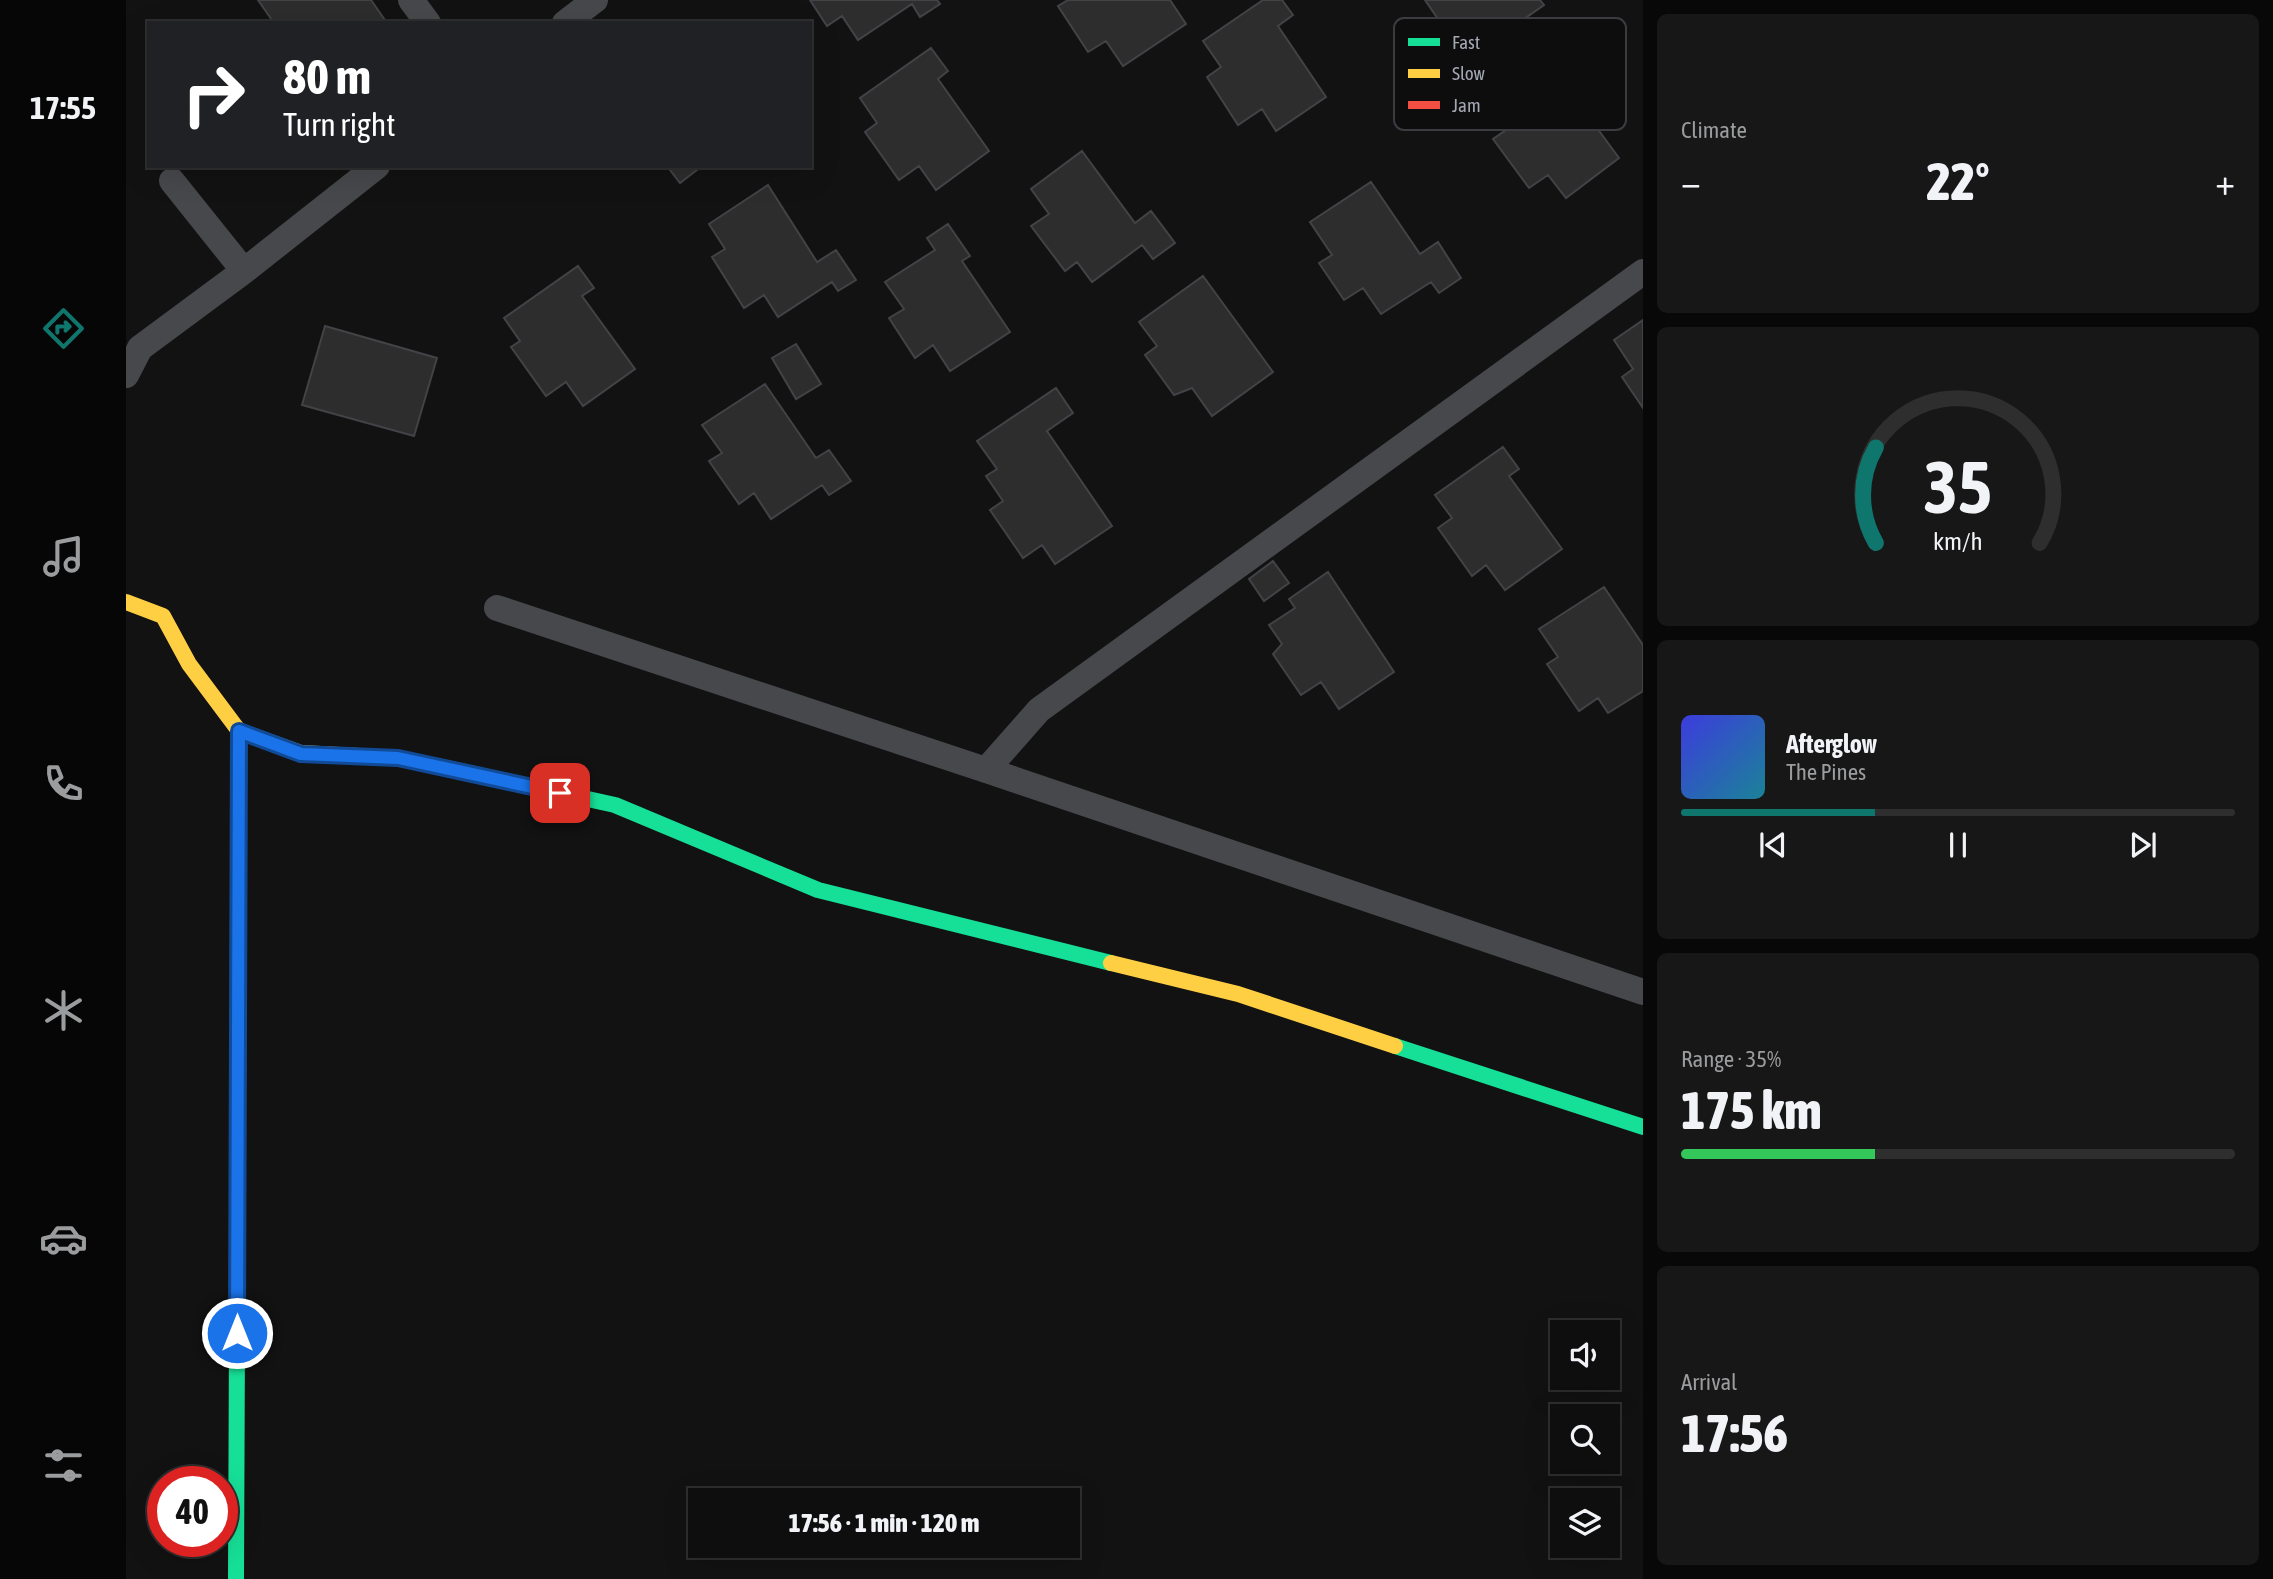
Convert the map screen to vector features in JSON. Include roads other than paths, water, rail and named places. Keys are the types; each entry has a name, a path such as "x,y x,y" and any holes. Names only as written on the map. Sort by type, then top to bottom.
{"street":[{"path":"126,601 163,616 189,664 239,731 301,754 398,758 615,805 818,890 1238,994 1643,1127"},
{"path":"236,1579 239,731"}],"lane":[{"path":"411,0 427,21"},
{"path":"568,21 596,0"},
{"path":"126,375 140,348 244,271 374,168"},
{"path":"172,181 244,271"},
{"path":"986,770 1039,710 1643,272"},
{"path":"496,608 1643,992"}]}
